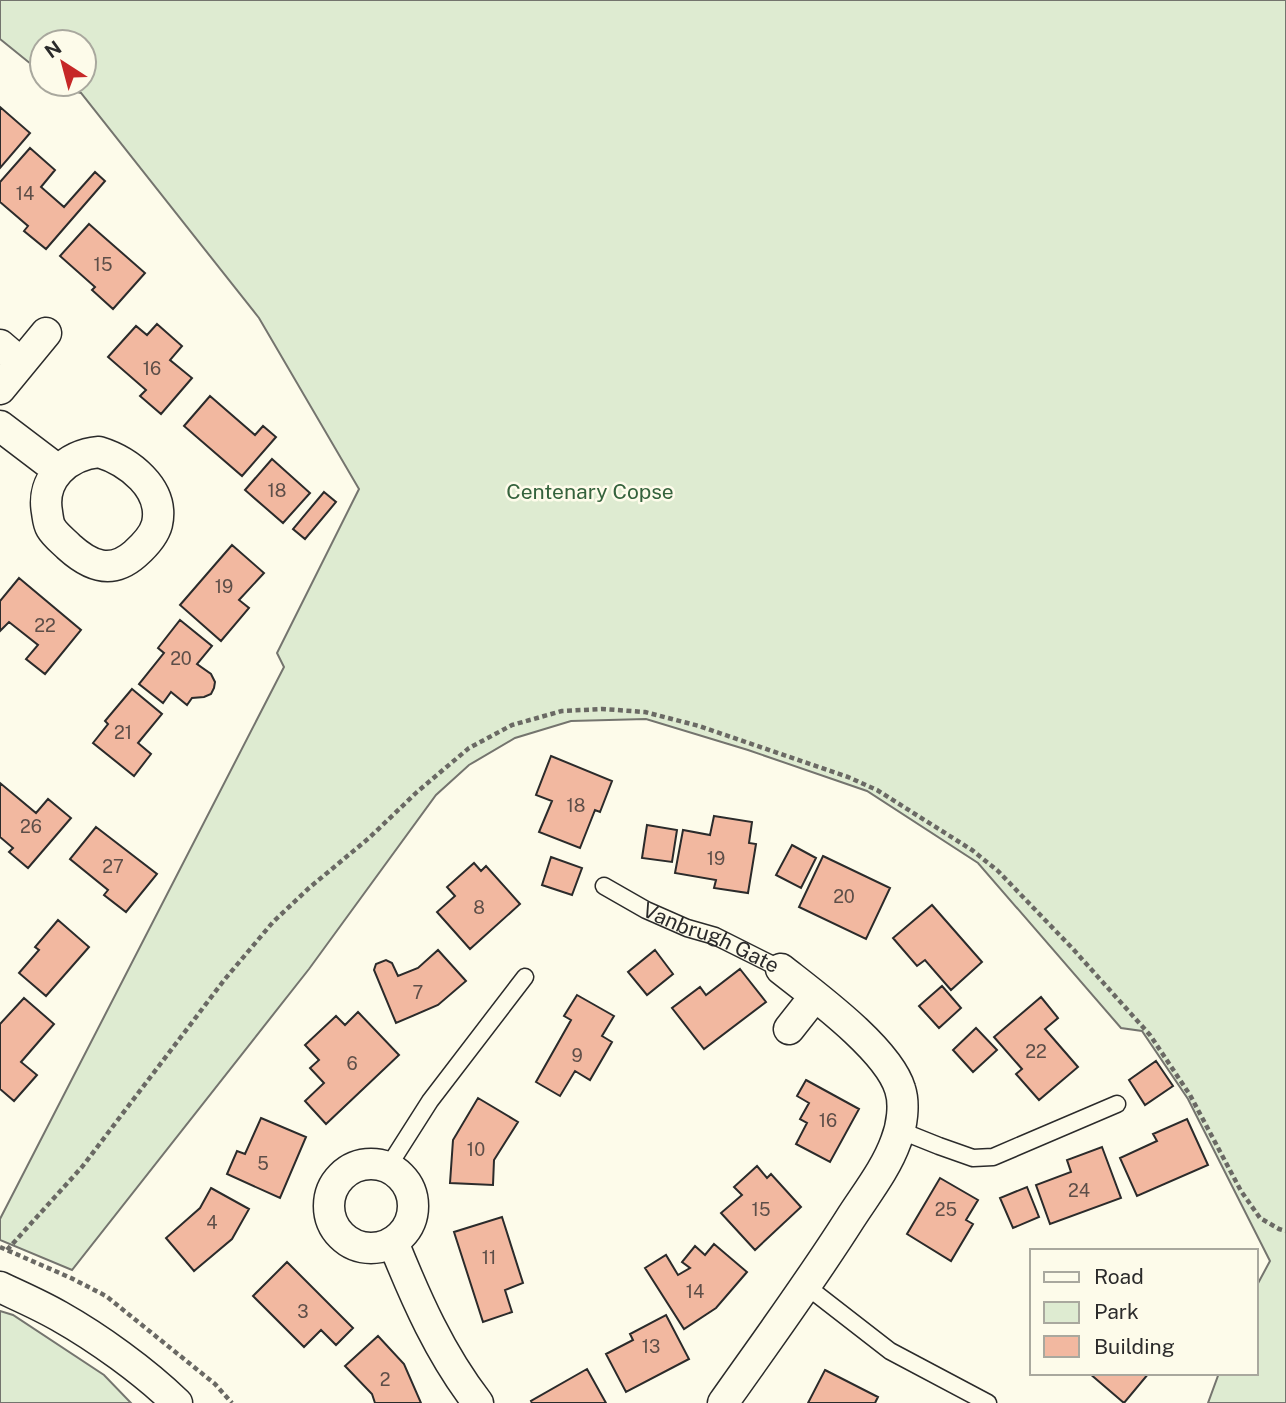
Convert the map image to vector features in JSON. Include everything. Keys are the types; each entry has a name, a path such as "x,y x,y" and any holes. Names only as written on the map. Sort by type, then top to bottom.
{"street":[{"path":"0,389 11,354 46,333"},
{"path":"0,426 58,470"},
{"name":"Vanbrugh Gate","path":"723,1403 887,1161 897,1139 902,1113 901,1090 892,1072 856,1032 781,969"},
{"path":"789,1029 815,996"},
{"path":"360,1165 388,1167 400,1175 409,1186 413,1213 408,1227 399,1238 387,1246 360,1248 347,1242 337,1232 328,1206 331,1192 337,1180 360,1165"},
{"path":"393,1242 442,1351 478,1403"},
{"path":"0,1287 59,1316 92,1337 165,1391 177,1403"}],"lane":[{"name":"Vanbrugh Gate","path":"604,886 646,910 687,929 715,936 781,969"},
{"path":"388,1167 430,1101 525,977"},
{"path":"899,1130 973,1158 993,1157 1116,1104"},
{"path":"805,1285 890,1351 988,1403"}],"green space":[{"name":"Centenary Copse","path":"0,0 1286,0 1286,1403 1208,1403 1218,1375 1258,1375 1258,1283 1270,1261 1188,1099 1142,1031 1121,1028 978,863 867,791 748,750 646,719 571,721 515,738 469,765 436,795 309,969 72,1270 0,1240 0,1219 284,667 277,653 359,489 259,318 85,98 98,98 98,28 28,28 28,62 0,39"},
{"path":"0,1311 13,1315 104,1375 131,1403 0,1403"}],"building":[{"path":"0,107 30,133 0,168"},
{"path":"30,148 55,170 41,187 64,207 95,172 105,181 46,249 24,231 28,226 0,202 0,182"},
{"path":"89,224 145,273 113,309 92,290 95,287 60,256"},
{"path":"157,324 182,346 170,360 192,378 161,414 140,396 146,390 108,357 136,326 147,335"},
{"path":"210,396 255,435 263,426 276,437 242,476 184,426"},
{"path":"272,459 310,493 283,523 245,490"},
{"path":"324,492 336,502 305,539 293,529"},
{"path":"232,545 264,573 239,600 249,608 221,641 180,605"},
{"path":"19,578 81,630 45,674 26,659 38,645 9,622 0,631 0,601"},
{"path":"180,620 212,646 197,664 211,674 215,682 211,694 192,698 187,705 171,692 163,703 139,684 164,653 158,648"},
{"path":"132,689 162,714 138,743 151,754 134,776 93,743 108,724 105,721"},
{"path":"551,756 612,781 600,812 595,810 580,848 539,832 552,801 536,795"},
{"path":"0,783 36,813 48,799 71,818 28,868 9,852 13,848 0,837"},
{"path":"714,816 752,822 749,843 756,844 748,893 714,888 716,880 675,873 683,830 710,835"},
{"path":"647,825 677,830 672,862 642,858"},
{"path":"96,827 157,874 126,912 104,895 108,890 70,859"},
{"path":"792,845 816,858 801,888 776,875"},
{"path":"823,856 890,888 866,939 799,907"},
{"path":"551,857 582,868 572,895 542,885"},
{"path":"474,863 481,871 486,866 520,904 470,949 437,912 455,896 447,887"},
{"path":"932,905 982,962 951,990 925,960 917,966 893,938"},
{"path":"58,920 89,947 46,996 19,973 39,950 35,947"},
{"path":"438,950 466,981 438,1005 396,1023 374,970 376,964 386,960 392,963 398,976 418,968"},
{"path":"655,950 673,974 647,995 628,972"},
{"path":"740,969 766,1002 704,1049 672,1008 700,987 706,995"},
{"path":"942,986 961,1008 939,1028 919,1006"},
{"path":"577,995 614,1016 602,1036 612,1042 590,1080 575,1071 560,1096 536,1082 571,1020 564,1016"},
{"path":"1041,997 1058,1018 1045,1029 1078,1067 1039,1100 1016,1074 1022,1069 994,1037"},
{"path":"24,998 54,1024 21,1062 37,1075 14,1101 0,1089 0,1024"},
{"path":"358,1012 399,1055 326,1124 305,1101 324,1083 310,1068 319,1060 305,1045 336,1016 345,1025"},
{"path":"976,1028 997,1050 973,1072 953,1050"},
{"path":"1156,1061 1173,1086 1145,1105 1129,1080"},
{"path":"806,1080 859,1109 830,1162 796,1144 807,1123 800,1119 809,1103 797,1096"},
{"path":"478,1098 518,1122 494,1160 493,1185 450,1183 453,1140"},
{"path":"261,1118 306,1137 280,1198 227,1174 237,1151 245,1154"},
{"path":"1187,1119 1208,1165 1137,1196 1120,1158 1157,1141 1153,1134"},
{"path":"1102,1147 1121,1198 1050,1224 1036,1185 1071,1172 1067,1160"},
{"path":"757,1166 767,1178 771,1174 801,1207 755,1250 721,1213 742,1195 734,1187"},
{"path":"940,1178 978,1200 966,1220 973,1224 951,1261 907,1234"},
{"path":"1027,1187 1039,1217 1013,1228 1000,1198"},
{"path":"211,1188 249,1209 232,1239 194,1271 166,1238 200,1208"},
{"path":"502,1217 523,1283 505,1290 512,1312 483,1322 454,1232"},
{"path":"714,1244 747,1272 716,1308 684,1329 645,1268 666,1255 678,1275 690,1268 682,1262 695,1246 705,1255"},
{"path":"287,1262 353,1328 336,1345 321,1330 304,1347 253,1296"},
{"path":"666,1315 689,1359 626,1392 606,1354 633,1340 630,1334"},
{"path":"378,1336 404,1364 421,1403 375,1403 372,1394 345,1366"},
{"path":"587,1369 606,1403 532,1403 531,1401"},
{"path":"825,1370 878,1397 875,1403 808,1403"},
{"path":"1091,1375 1147,1375 1124,1403"}]}
